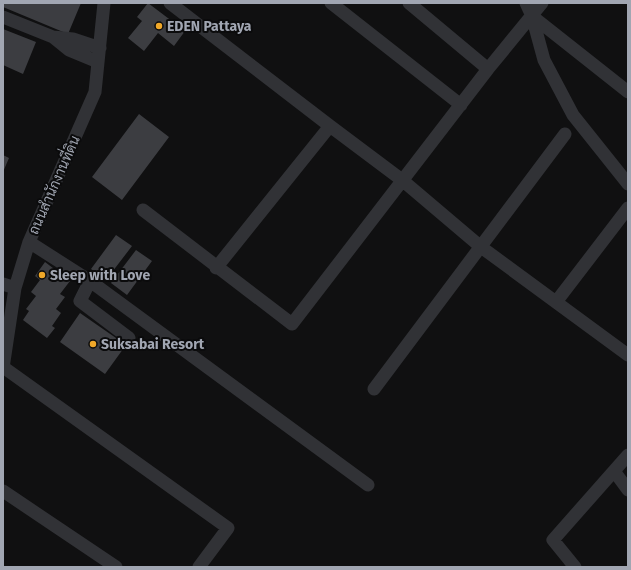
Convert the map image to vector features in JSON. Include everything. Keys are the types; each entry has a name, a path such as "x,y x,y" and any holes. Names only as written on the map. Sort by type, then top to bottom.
{"street":[{"name":"ถนนสำนักงานที่ดิน","path":"3,367 9,286 95,92 104,3"},
{"path":"170,3 402,180 482,247 628,355"},
{"path":"331,3 461,105"},
{"path":"409,3 488,69"},
{"path":"526,3 532,16 544,60 573,115 628,184"},
{"path":"143,210 216,268 292,324 488,69 542,3"},
{"path":"3,16 54,37 74,39 99,55"},
{"path":"532,16 628,92"},
{"path":"216,268 330,126"},
{"path":"374,389 482,247 565,134"},
{"path":"556,302 628,208"},
{"path":"29,242 90,281 368,485"},
{"path":"90,281 80,301 129,338"},
{"path":"3,367 228,528 199,567"},
{"path":"576,567 553,540 628,455"},
{"path":"614,471 628,490"},
{"path":"3,490 116,567"}],"building":[{"path":"3,3 81,3 68,34 3,7"},
{"name":"EDEN Pattaya","path":"148,3 185,31 174,46 158,33 144,51 128,38 142,21 137,17"},
{"path":"3,29 36,42 23,74 3,65"},
{"path":"139,114 169,137 122,200 92,177"},
{"path":"3,155 9,158 3,172"},
{"path":"116,235 132,246 106,280 91,269"},
{"path":"136,250 152,261 127,295 111,283"},
{"path":"45,262 70,281 60,294 65,297 56,309 61,313 52,326 55,328 47,338 23,320 29,311 26,309 36,296 31,292 40,280 35,276"},
{"name":"Suksabai Resort","path":"80,313 126,345 105,374 60,342"}],"place":[{"name":"EDEN Pattaya","path":"159,26"},
{"name":"Sleep with Love","path":"42,275"},
{"name":"Suksabai Resort","path":"93,344"}]}
